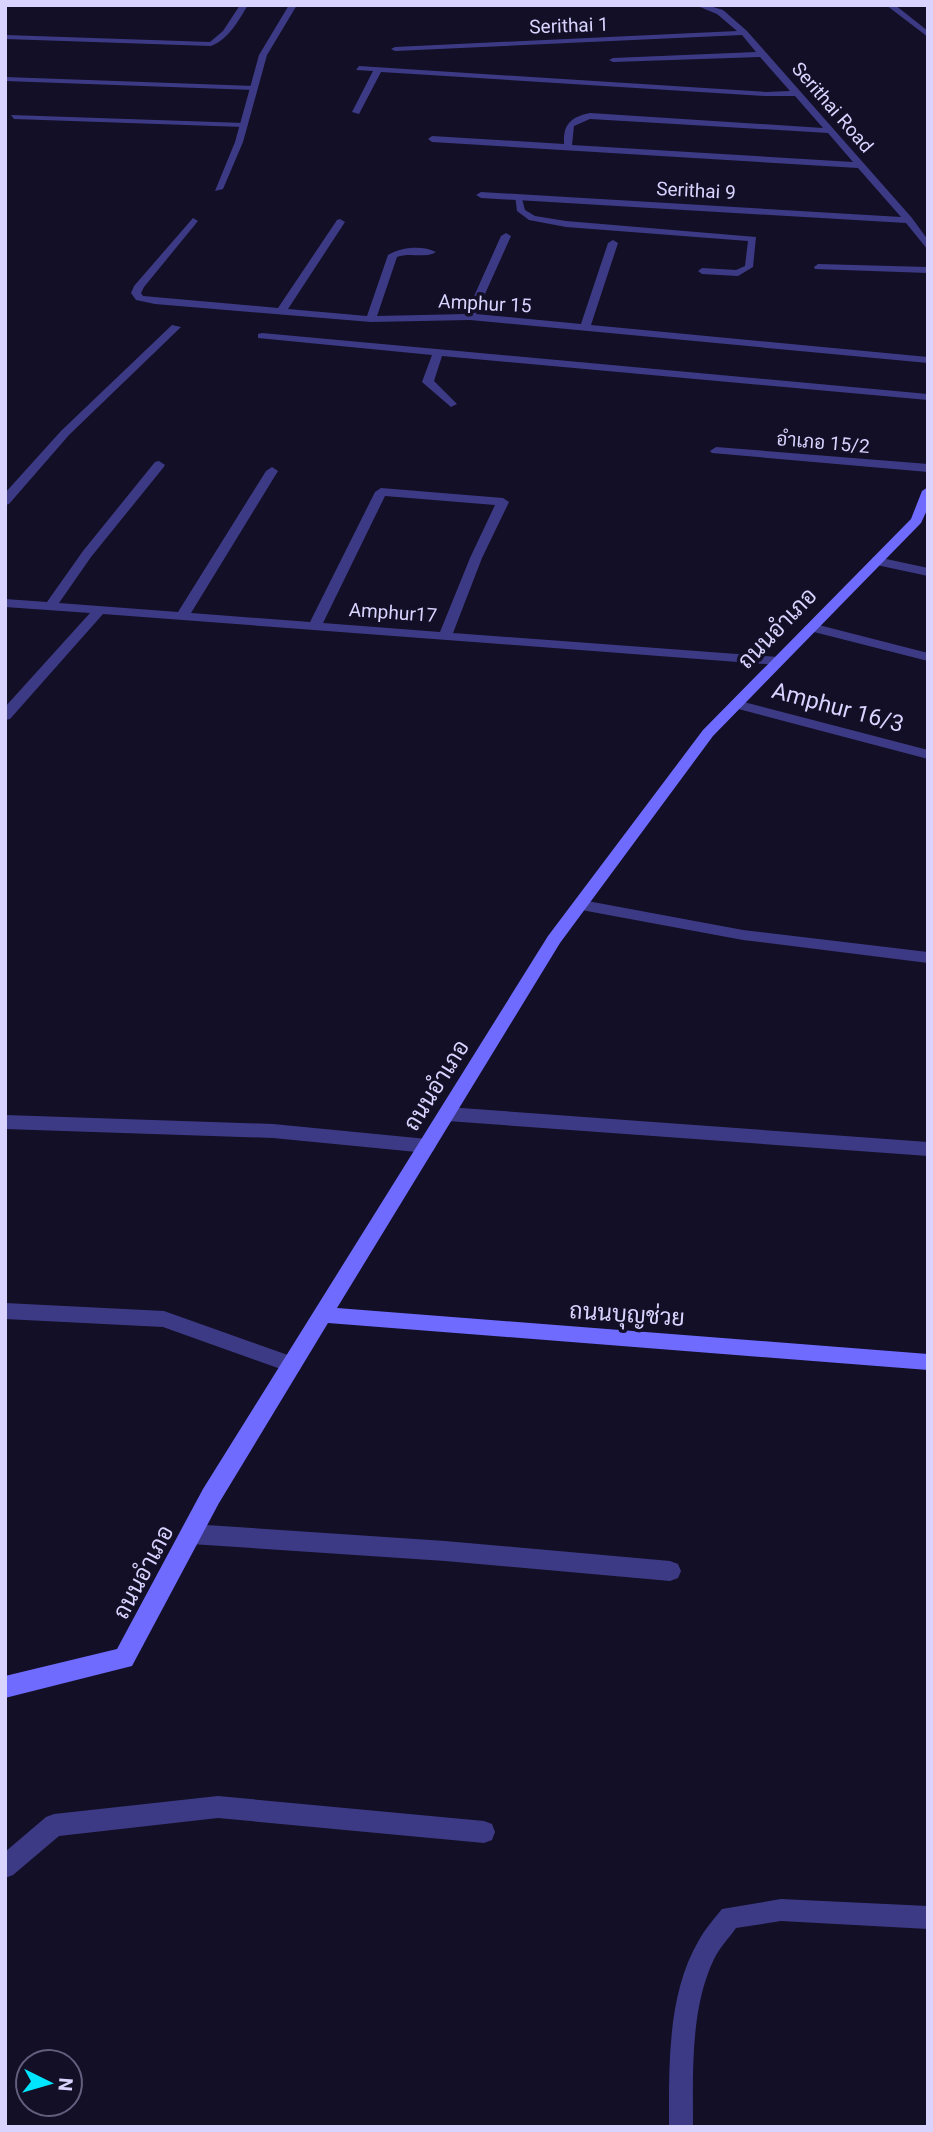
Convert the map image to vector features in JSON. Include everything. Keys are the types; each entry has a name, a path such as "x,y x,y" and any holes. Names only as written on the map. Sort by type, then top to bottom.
{"street":[{"path":"5,37 211,44 218,41 233,24 244,5"},
{"path":"218,189 244,125 262,55 293,5"},
{"name":"Serithai Road","path":"699,5 720,12 764,54 909,220 928,247"},
{"path":"890,5 928,35"},
{"name":"Serithai 1","path":"395,49 744,33"},
{"path":"612,61 764,54"},
{"path":"359,68 766,94 798,93"},
{"path":"356,112 378,70"},
{"path":"568,147 567,128 570,122 590,116 832,131"},
{"path":"432,139 861,165"},
{"name":"Serithai 9","path":"481,195 909,220"},
{"name":"Amphur 15","path":"193,221 139,286 135,293 140,298 371,319 470,317 928,360"},
{"path":"281,311 340,222"},
{"path":"470,317 506,236"},
{"path":"585,327 613,243"},
{"path":"371,319 393,256 403,251 431,253"},
{"path":"5,501 65,433 176,327"},
{"path":"262,336 928,397"},
{"path":"438,352 428,382 452,404"},
{"name":"อำเภอ 15/2","path":"716,450 928,468"},
{"path":"50,607 87,554 159,464"},
{"path":"183,615 272,471"},
{"name":"ถนนอำเภอ","path":"5,1688 124,1658 191,1534 292,1365 555,940 708,733 918,520 928,491"},
{"path":"315,625 381,492 503,502 476,558 445,635"},
{"path":"877,561 928,572"},
{"name":"Amphur17","path":"5,603 778,661"},
{"path":"5,716 101,609"},
{"path":"811,627 928,657"},
{"name":"Amphur 16/3","path":"736,704 928,755"},
{"path":"582,905 743,935 928,958"},
{"path":"447,1114 928,1149"},
{"path":"5,1122 273,1131 427,1146"},
{"path":"5,1311 164,1319 292,1365"},
{"name":"ถนนบุญช่วย","path":"323,1315 928,1362"},
{"path":"191,1534 432,1550 670,1571"}],"lane":[{"path":"5,79 254,88"},
{"path":"14,117 244,125"},
{"path":"518,197 521,211 532,218 543,220 753,239 749,267 738,273 702,271"},
{"path":"818,267 928,270"},
{"path":"5,1867 54,1825 218,1807 484,1832"},
{"path":"681,2127 681,2068 692,1989 705,1951 730,1917 781,1910 928,1918"}]}
